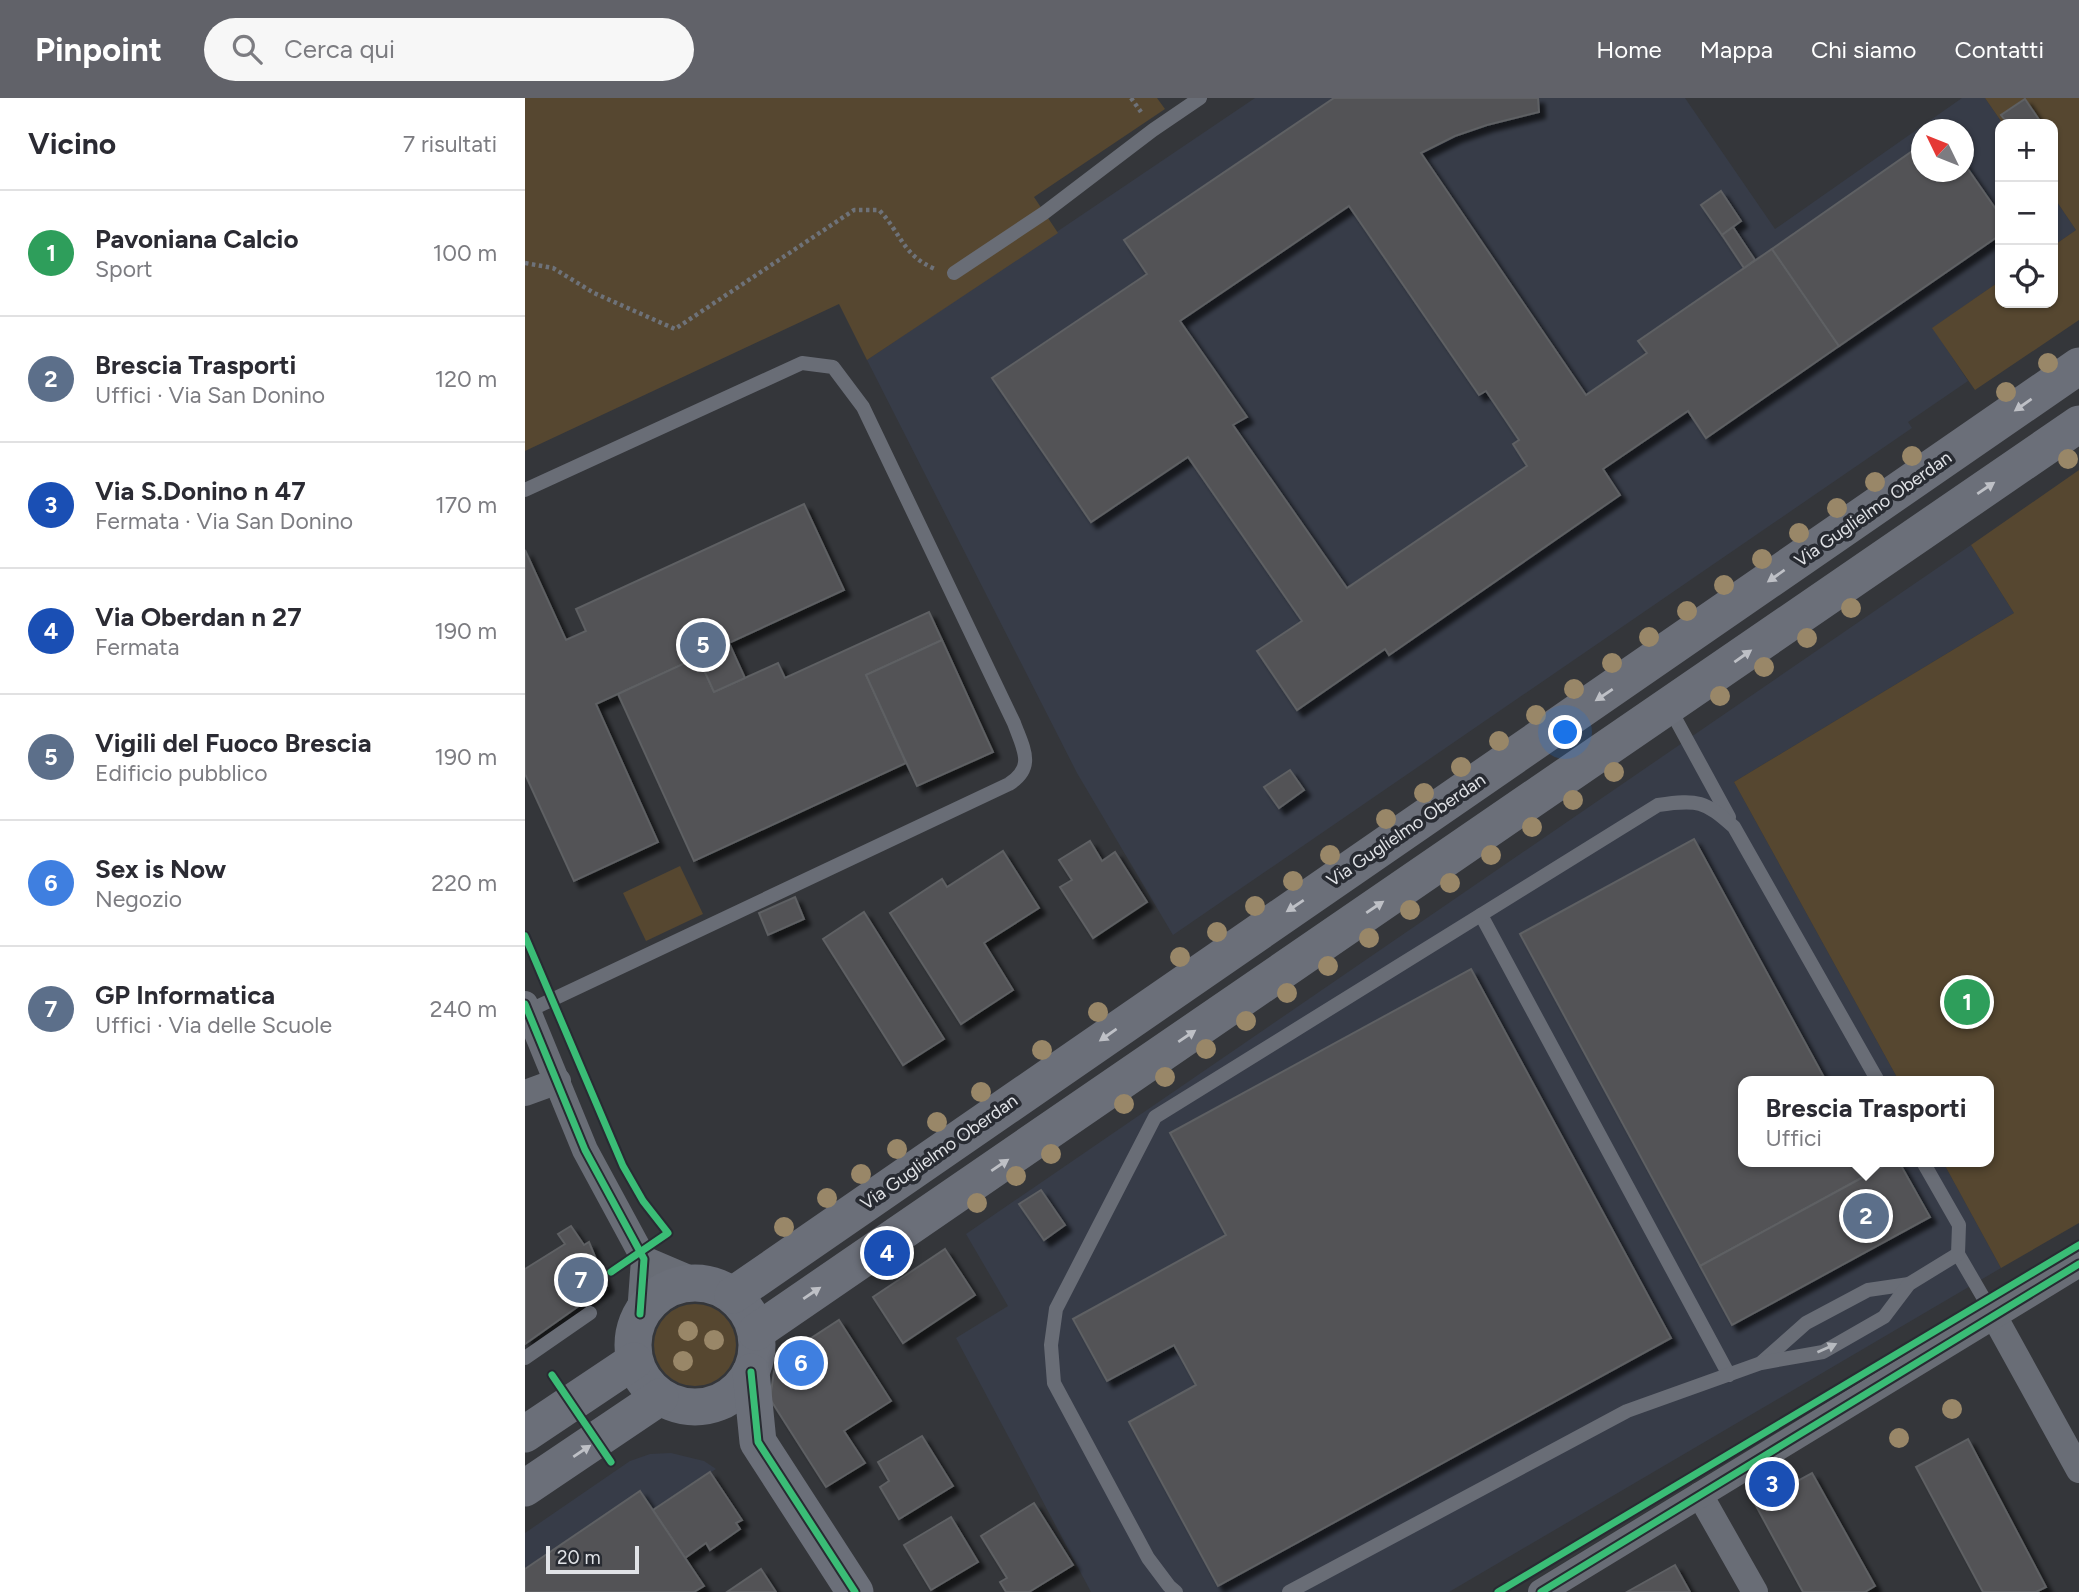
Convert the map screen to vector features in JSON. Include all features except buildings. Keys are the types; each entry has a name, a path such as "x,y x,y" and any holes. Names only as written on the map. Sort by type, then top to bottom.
{"main road":[{"name":"Via Guglielmo Oberdan","path":"733,1295 2079,366"},
{"path":"756,1332 2079,424"},
{"path":"698,1282 716,1286 733,1295 743,1305 756,1332 757,1353 751,1372 742,1386 729,1397 698,1407 685,1407 660,1397 644,1382 634,1361 634,1329 640,1314 651,1300 665,1290 681,1284 698,1282"},
{"path":"525,1434 634,1361"},
{"path":"751,1372 758,1443"},
{"path":"525,1488 660,1397"},
{"path":"698,1407 758,1443 855,1592"}],"street":[{"path":"526,1007 585,1150 644,1259 640,1314"},
{"path":"525,1093 558,1081"},
{"path":"644,1259 698,1282"},
{"path":"1541,1592 2079,1264"},
{"path":"1994,1316 2079,1470"},
{"path":"1700,1495 1755,1592"}],"lane":[{"path":"954,273 1044,213 1200,98"},
{"path":"525,489 802,363 834,368 863,407 1014,723 1023,747 1026,766 1021,777 1009,784 526,1007"},
{"path":"1669,707 1875,1076"},
{"path":"1176,1592 1148,1559 1054,1383 1051,1345 1056,1309 1155,1117 1658,805 1685,801 1711,806 1734,827"},
{"path":"1481,915 1730,1375"},
{"path":"1926,1167 1959,1224 1958,1254 1994,1316"},
{"path":"1289,1592 1627,1411 1761,1363 1823,1352 1884,1317 1909,1284 1958,1254"},
{"path":"1761,1363 1806,1323 1868,1290 1909,1284"},
{"path":"525,1357 590,1312"}],"path":[{"path":"525,263 553,268 594,293 675,329 854,210 879,210 892,223 909,253 922,264 954,273"}],"shaded area":[{"path":"525,98 1157,98 1165,109 1034,197 1058,233 867,360 839,304 525,451"},
{"path":"1255,98 1685,98 1775,229 1911,134 1911,182 1974,182 1974,119 1932,119 1962,98 1985,98 2000,119 1995,119 1995,285 1933,328 1968,381 1908,422 1912,428 1173,935 1077,773 867,360"},
{"path":"1985,98 2079,98 2079,320 1975,390 1932,328 1995,284 1995,308 2058,308 2058,243 2076,230 2058,203 2058,119 2000,119"},
{"path":"2058,203 2076,230 2058,243"},
{"path":"2079,470 2079,1223 2001,1268 1946,1167 1994,1167 1994,1076 1896,1076 1734,782 2014,613 1971,545"},
{"path":"1971,545 2014,613 1734,782 1896,1076 1738,1076 1738,1167 1946,1167 2001,1268 1449,1592 1091,1592 956,1338 1008,1306 966,1234"},
{"path":"680,866 703,914 646,941 623,893"},
{"path":"695,1304 711,1307 724,1316 733,1329 736,1345 733,1361 724,1374 711,1383 695,1386 679,1383 666,1374 657,1361 654,1345 657,1329 666,1316 679,1307"},
{"path":"671,1453 704,1461 716,1469 653,1510 704,1586 694,1592 525,1592 525,1533 630,1461 650,1454"}],"cycle path":[{"path":"525,936 623,1166 643,1201 668,1233 611,1272"},
{"path":"525,1004 585,1150 644,1259 640,1314"},
{"path":"1498,1592 2079,1245"},
{"path":"1541,1592 2079,1264"},
{"path":"751,1372 758,1442 855,1592"},
{"path":"552,1375 611,1462"}],"place":[{"name":"Vigili del Fuoco Brescia","path":"703,645"},
{"name":"Pavoniana Calcio","path":"1967,1002"},
{"name":"Brescia Trasporti","path":"1866,1216"},
{"name":"Via Oberdan n 27","path":"887,1253"},
{"name":"GP Informatica","path":"581,1280"},
{"name":"Sex is Now","path":"801,1363"},
{"name":"Via S.Donino n 47","path":"1772,1484"}]}
